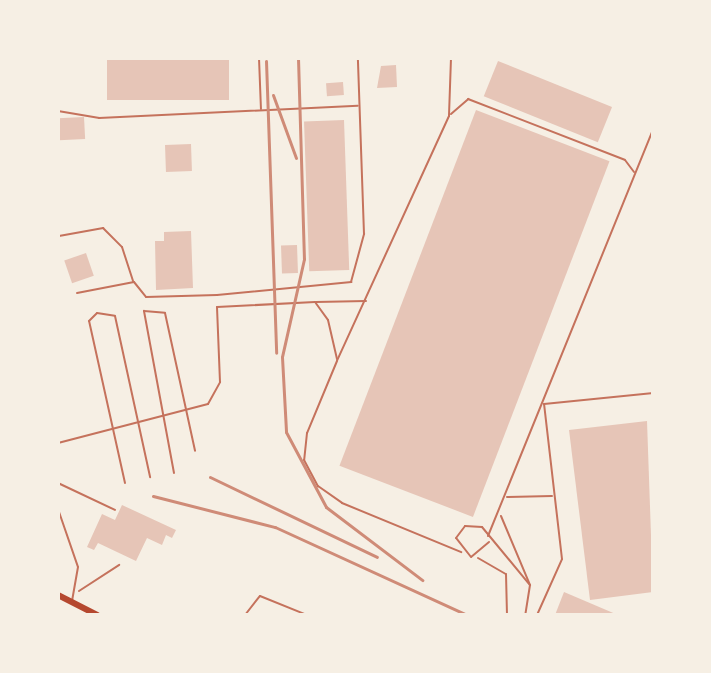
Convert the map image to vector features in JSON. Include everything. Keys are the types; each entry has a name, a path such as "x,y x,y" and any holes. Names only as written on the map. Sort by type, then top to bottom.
{"main road":[{"path":"58,595 97,615"}],"lane":[{"path":"259,58 262,110"},
{"path":"59,236 103,228 122,247 134,282 146,297 336,288 351,282 364,234 358,58"},
{"path":"451,58 449,116 307,433 309,474 342,503 476,557 506,574 507,615"},
{"path":"449,116 468,99 625,160 635,173"},
{"path":"58,111 99,118 360,106"},
{"path":"530,585 489,542 488,536 501,515 653,130"},
{"path":"77,293 134,282"},
{"path":"58,443 187,412 218,391 217,307 366,301"},
{"path":"315,302 328,320 337,361"},
{"path":"174,473 144,311 165,313 195,451"},
{"path":"125,483 89,321 97,313 115,316 150,477"},
{"path":"544,404 653,393"},
{"path":"537,615 562,559 544,404"},
{"path":"58,483 115,510"},
{"path":"507,497 553,496"},
{"path":"58,509 78,567 78,591 72,602"},
{"path":"501,515 530,585 525,615"},
{"path":"461,552 456,538 465,526 488,536"},
{"path":"476,557 489,542"},
{"path":"78,591 119,565"},
{"path":"245,615 260,596 307,615"}],"building":[{"path":"107,58 229,58 229,100 107,100"},
{"path":"498,61 612,107 598,142 484,96"},
{"path":"396,65 397,87 377,88 381,66"},
{"path":"343,82 344,95 327,96 326,83"},
{"path":"476,110 610,161 473,517 339,466"},
{"path":"84,117 85,139 59,140 58,118"},
{"path":"344,120 349,270 309,271 304,121"},
{"path":"191,144 192,171 166,172 165,145"},
{"path":"191,231 193,288 156,290 155,241 164,241 164,232"},
{"path":"297,245 298,273 282,274 281,246"},
{"path":"86,253 94,276 72,283 64,260"},
{"path":"647,421 653,592 590,600 569,430"},
{"path":"122,505 176,530 172,538 166,535 162,545 147,538 136,561 98,543 94,550 87,547 102,514 115,520"},
{"path":"564,592 618,615 555,615"}],"railway":[{"path":"298,58 304,259 282,357 286,432 326,507 422,580"},
{"path":"266,61 276,353"},
{"path":"273,95 296,158"},
{"path":"210,477 377,557"},
{"path":"153,496 275,527 467,615"}]}
